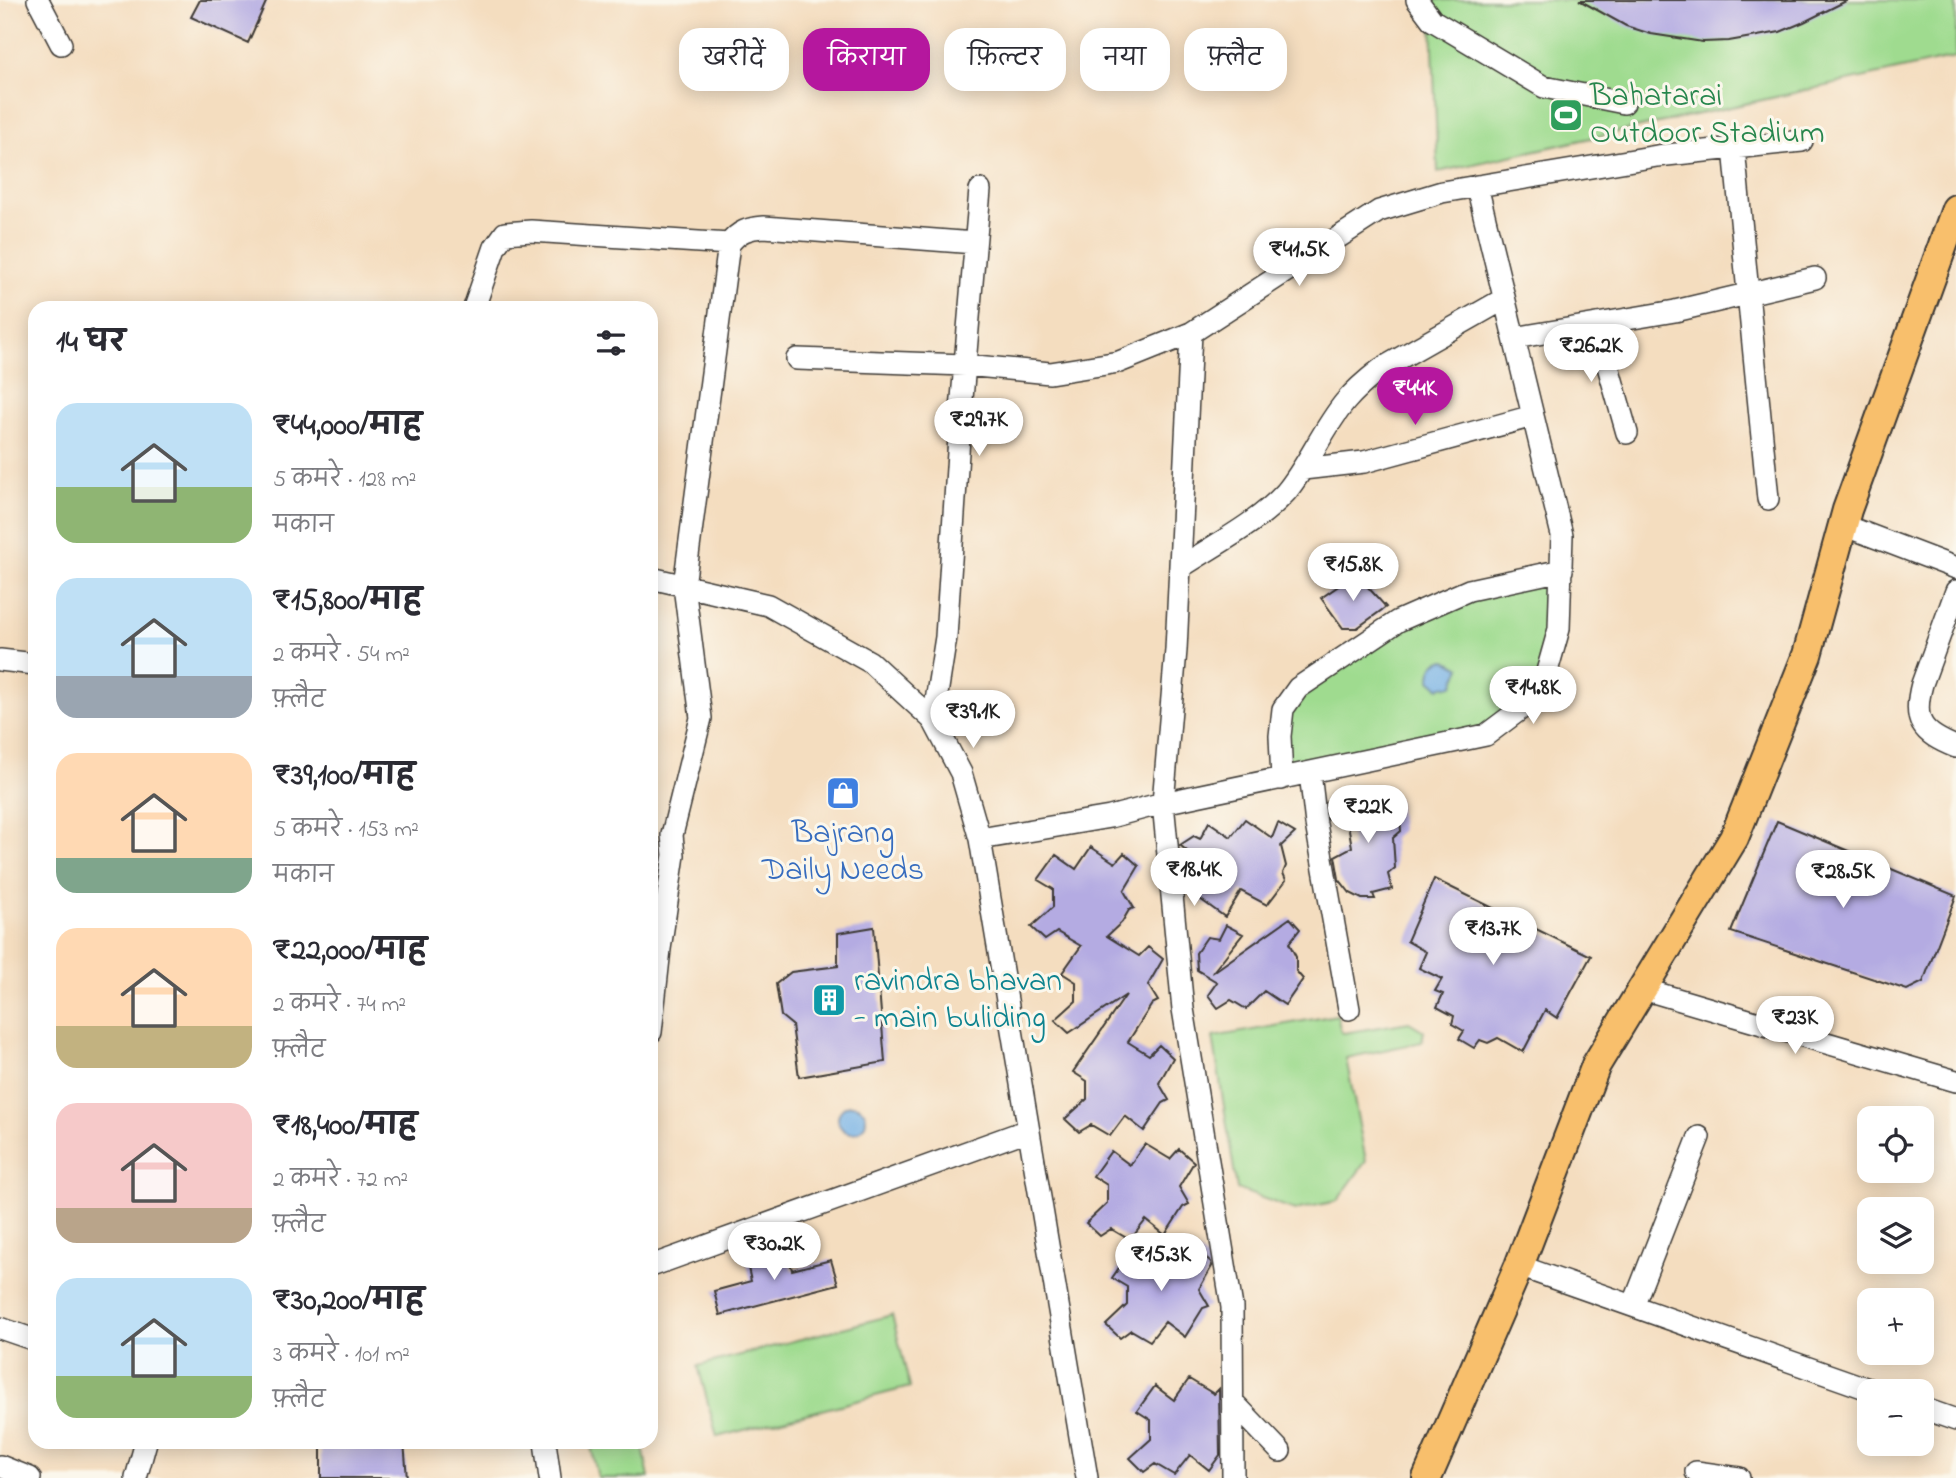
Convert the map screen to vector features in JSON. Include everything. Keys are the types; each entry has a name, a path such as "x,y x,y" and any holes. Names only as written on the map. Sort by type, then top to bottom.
{"main road":[{"path":"1427,1478 1519,1266 1596,1065 1734,838 1807,655 1843,524 1956,209"}],"street":[{"path":"38,0 61,44"},
{"path":"1417,0 1432,20 1544,87 1624,103"},
{"path":"797,359 965,365 1050,373 1119,362 1191,333 1379,211 1443,191 1657,156 1802,141"},
{"path":"1734,148 1746,294 1768,499"},
{"path":"980,839 1110,817 1163,803 1486,735 1526,705 1544,682 1559,629 1562,535 1477,186"},
{"path":"933,720 946,637 980,190"},
{"path":"658,938 674,855 672,835 701,718 684,586 729,244 737,234 757,227 975,243"},
{"path":"476,301 495,247 505,233 531,230 729,244"},
{"path":"1514,338 1675,311 1815,278"},
{"path":"1181,567 1254,520 1284,494 1345,402 1365,382 1381,369 1504,299"},
{"path":"1596,324 1627,433"},
{"path":"1191,333 1181,567 1163,803 1183,1009 1231,1307 1233,1478"},
{"path":"1303,469 1364,462 1533,416"},
{"path":"1843,524 1956,568"},
{"path":"1282,779 1280,736 1283,709 1298,688 1398,621 1469,590 1562,570"},
{"path":"658,580 768,605 870,662 933,720 961,774 980,839 1087,1478"},
{"path":"1956,591 1922,684 1917,706 1921,724 1929,734 1956,747"},
{"path":"0,660 28,663"},
{"path":"1310,773 1316,824 1349,1009"},
{"path":"1643,989 1956,1081"},
{"path":"658,1263 1028,1130"},
{"path":"1633,1306 1699,1137"},
{"path":"1519,1266 1857,1385"},
{"path":"0,1328 28,1338"},
{"path":"1234,1402 1280,1451"},
{"path":"1934,1412 1956,1420"},
{"path":"136,1478 144,1449"},
{"path":"546,1449 550,1478"},
{"path":"0,1466 30,1478"},
{"path":"1696,1472 1739,1478"}],"green space":[{"name":"Bahatarai Outdoor Stadium","path":"1431,0 1956,0 1956,57 1438,172"},
{"path":"1559,573 1544,682 1505,722 1282,779 1283,709 1398,621"},
{"path":"1337,1015 1341,1032 1344,1033 1409,1022 1424,1031 1422,1042 1346,1058 1366,1161 1337,1201 1295,1210 1237,1189 1213,1037"},
{"path":"892,1315 910,1387 717,1437 698,1366"},
{"path":"592,1449 643,1449 649,1478 598,1478"}],"water":[{"path":"1446,660 1461,668 1453,685 1439,688 1430,680 1431,672 1436,663"},
{"path":"852,1105 862,1109 866,1119 862,1129 852,1133 842,1129 838,1119 842,1109"}],"building":[{"path":"200,0 267,0 248,43 191,17"},
{"path":"1579,0 1848,0 1780,32 1729,41 1703,42 1651,34 1626,26"},
{"path":"1356,574 1386,607 1357,628 1343,628 1321,598"},
{"path":"1378,795 1382,800 1398,798 1401,831 1393,838 1395,868 1388,874 1392,889 1373,894 1375,899 1362,899 1350,893 1339,879 1335,856 1352,847 1348,824 1335,821 1332,805 1363,800 1362,796"},
{"path":"1245,819 1272,838 1278,823 1295,833 1281,846 1286,880 1267,905 1241,891 1225,917 1193,894 1187,851 1180,845 1194,836 1200,839 1209,822 1231,837"},
{"path":"1777,821 1956,896 1923,982 1907,990 1731,932"},
{"path":"1091,847 1115,863 1124,853 1139,866 1124,891 1134,908 1129,910 1122,922 1107,936 1139,956 1148,947 1163,959 1148,985 1158,1001 1152,1004 1128,1042 1149,1055 1159,1045 1173,1058 1159,1083 1169,1100 1163,1103 1144,1131 1125,1116 1110,1136 1091,1125 1079,1132 1065,1119 1087,1099 1087,1081 1073,1072 1126,995 1069,1033 1055,1020 1076,1001 1076,982 1062,973 1081,946 1057,932 1045,940 1031,927 1053,907 1053,889 1038,880 1056,855 1076,869"},
{"path":"1434,879 1591,956 1557,1018 1545,1010 1523,1052 1498,1038 1488,1043 1480,1040 1474,1048 1459,1039 1464,1031 1452,1024 1454,1016 1437,1007 1443,994 1435,991 1442,979 1419,968 1426,952 1407,941"},
{"path":"1290,918 1300,929 1289,943 1296,957 1296,971 1303,979 1285,1005 1264,991 1246,1009 1231,1000 1218,1008 1208,995 1217,982 1197,970 1196,953 1207,937 1219,939 1226,925 1243,934 1212,973"},
{"name":"ravindra bhavan - main buliding","path":"874,927 885,1062 799,1077 792,1025 781,1016 776,984 791,972 838,966 838,933"},
{"path":"1145,1144 1170,1159 1179,1149 1194,1162 1179,1187 1189,1204 1183,1207 1165,1235 1146,1220 1130,1240 1111,1229 1100,1236 1086,1223 1107,1203 1107,1185 1093,1176 1111,1151 1130,1165"},
{"path":"1165,1245 1189,1261 1199,1251 1211,1262 1212,1266 1199,1289 1209,1306 1203,1308 1185,1337 1165,1322 1150,1341 1131,1330 1120,1338 1106,1325 1127,1305 1127,1287 1112,1278 1130,1252 1150,1266"},
{"path":"786,1248 792,1270 831,1260 838,1284 720,1315 714,1291 751,1281 746,1259"},
{"path":"1189,1379 1214,1394 1219,1389 1220,1455 1209,1470 1190,1455 1174,1475 1155,1464 1144,1472 1130,1458 1151,1439 1151,1420 1137,1411 1155,1386 1174,1400"},
{"path":"321,1449 405,1449 407,1478 321,1478"}],"place":[{"name":"Bahatarai Outdoor Stadium","path":"1566,115"},
{"name":"Bajrang Daily Needs","path":"843,793"},
{"name":"ravindra bhavan - main buliding","path":"829,1000"}]}
